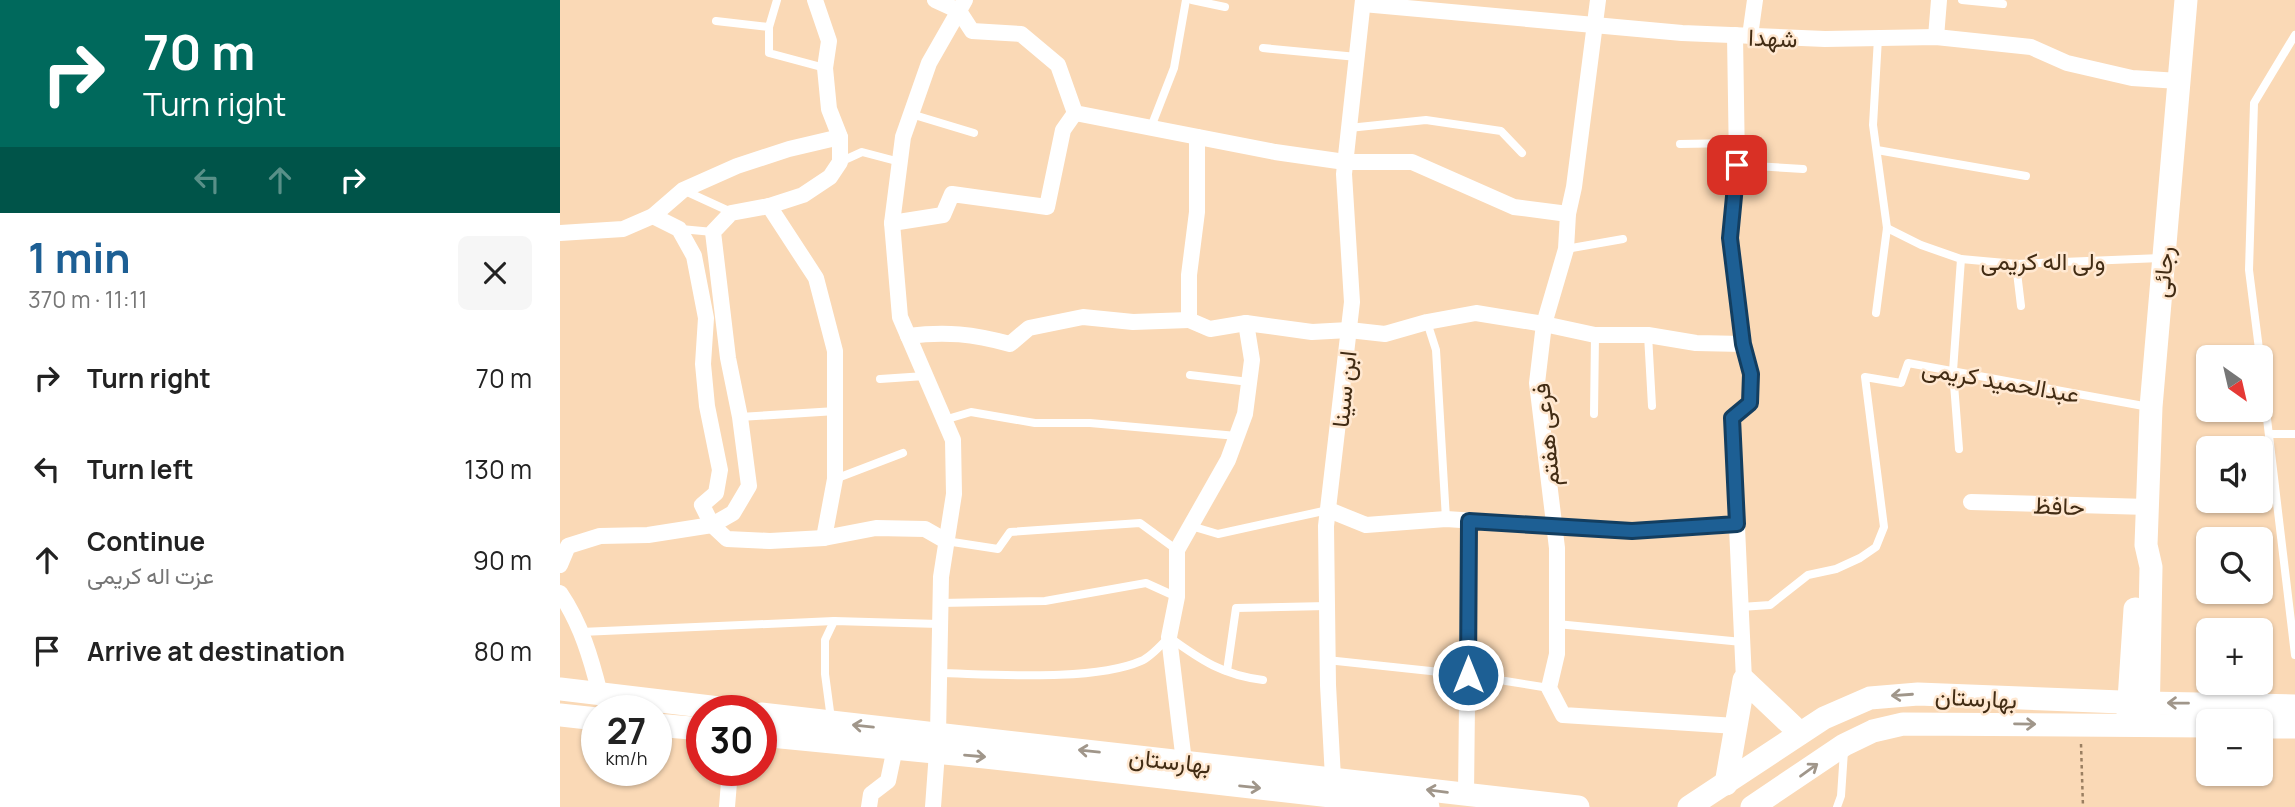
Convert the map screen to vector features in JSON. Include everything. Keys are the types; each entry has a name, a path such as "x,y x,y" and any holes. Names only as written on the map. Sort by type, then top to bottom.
{"street":[{"path":"560,565 568,546 600,536 648,536 712,525 733,513 749,485 740,417 728,358 713,232 732,213 769,206 803,195 830,177 840,162 840,137 829,109 825,68 829,41 815,0"},
{"path":"935,0 962,6"},
{"name":"فرعی هفتم","path":"1549,688 1557,654 1557,548 1537,383 1544,324 1566,249 1568,214 1574,187 1598,0"},
{"path":"1726,785 1744,680 1732,418 1750,403 1751,374 1743,344 1730,238 1737,165 1742,35 1755,0"},
{"path":"1937,37 1939,0"},
{"name":"رجائی","path":"2138,714 2151,567 2146,545 2151,407 2186,0"},
{"name":"شهدا","path":"1363,2 1596,25 1742,35 1825,39 1937,37 2031,47 2067,63 2132,78 2179,81"},
{"name":"ابن سینا","path":"1325,793 1328,660 1326,526 1352,302 1344,174 1363,2"},
{"path":"962,6 972,31 1021,34 1058,65 1075,113"},
{"path":"933,807 938,743 937,674 941,577 954,494 953,440 900,317 892,223 903,137 929,63 962,6"},
{"path":"1075,113 1345,162 1412,163 1514,207 1568,214"},
{"path":"892,223 943,215 952,194 1047,207 1063,130 1075,113"},
{"path":"560,233 623,229 653,216 683,190 737,166 789,149 840,137"},
{"path":"1189,320 1189,275 1197,212 1197,137"},
{"path":"769,206 816,278 835,351 835,479 824,538"},
{"path":"653,216 680,229 694,256 706,318 704,364 707,406 720,470 716,493 702,505 712,525 727,539 770,541 824,538 876,528 925,529 946,541"},
{"path":"908,335 973,334 1010,344 1029,328 1083,317 1133,322 1189,320 1210,329 1246,323 1312,332 1349,330 1385,334 1427,322 1476,313 1594,335 1648,335 1696,343 1743,344"},
{"path":"1184,762 1169,638 1177,597 1177,550 1228,460 1245,414 1252,360 1246,323"},
{"name":"حافظ","path":"1971,502 2148,507"},
{"path":"1329,510 1366,525 1446,519 1632,531 1737,524"},
{"path":"1466,794 1469,521"},
{"path":"560,593 572,610 591,655 600,694"},
{"path":"1744,680 1800,733"},
{"path":"1549,688 1563,715 1736,726"},
{"path":"560,689 686,704"},
{"name":"بهارستان","path":"1689,807 1824,718 1870,698 1918,694 2138,714 2196,724"},
{"name":"بهارستان","path":"1752,807 1844,745 1873,731 1903,724 2080,724 2138,714 2295,706"},
{"path":"560,715 581,717"},
{"name":"بهارستان","path":"777,718 895,748 938,743 1428,807"},
{"path":"2273,727 2295,727"},
{"name":"بهارستان","path":"777,734 828,732 1184,762 1325,793 1466,794 1578,807"},
{"path":"870,807 871,794 888,781 895,748"},
{"path":"727,807 729,786"}],"lane":[{"path":"777,0 769,27 769,53 825,68"},
{"path":"1151,127 1174,68 1186,0"},
{"path":"1192,0 1225,7"},
{"path":"1962,0 2003,4"},
{"path":"716,21 769,27"},
{"path":"2258,345 2249,270 2254,103 2295,35"},
{"path":"1876,313 1887,228 1873,125 1878,38"},
{"path":"1263,48 1357,57"},
{"path":"911,114 974,133"},
{"path":"1349,128 1426,120 1501,131 1522,153"},
{"path":"1680,144 1737,143"},
{"path":"1877,150 2026,176"},
{"path":"840,162 862,152 900,162"},
{"path":"1737,165 1803,169"},
{"path":"683,190 732,213"},
{"name":"ولی اله کریمی","path":"1887,228 1921,245 1961,259 2016,264 2164,258"},
{"path":"680,229 713,232"},
{"path":"1566,249 1623,239"},
{"path":"1959,449 1953,371 1961,259"},
{"path":"2016,264 2021,306"},
{"path":"1427,322 1436,350 1446,519"},
{"path":"1594,335 1594,414"},
{"path":"1648,335 1652,406"},
{"name":"عبدالحمید کریمی","path":"1741,607 1770,605 1808,575 1836,569 1875,547 1884,527 1866,377 1901,383 1908,363 2151,407"},
{"path":"1190,375 1249,382"},
{"path":"880,379 925,376"},
{"path":"740,417 836,411"},
{"path":"944,420 971,412 1035,424 1090,423 1237,436"},
{"path":"2268,422 2295,655"},
{"path":"2269,434 2295,435"},
{"path":"835,479 903,453"},
{"path":"1191,526 1218,534 1329,510"},
{"path":"946,541 998,549 1010,532 1140,523 1177,550"},
{"path":"940,603 1045,601 1146,583 1177,597"},
{"path":"1227,671 1236,608 1327,606"},
{"path":"581,632 834,621 939,624"},
{"path":"828,732 825,640 834,621"},
{"path":"1557,624 1742,642"},
{"path":"937,674 1102,671 1142,661 1169,638 1202,662 1243,677 1263,680"},
{"path":"1328,660 1468,675 1549,688"},
{"path":"1837,807 1844,745"}],"path":[{"path":"2080,724 2083,807"}],"route":[{"path":"1468,675 1469,521 1632,531 1737,524 1732,418 1750,403 1751,374 1743,344 1730,238 1737,165"}]}
